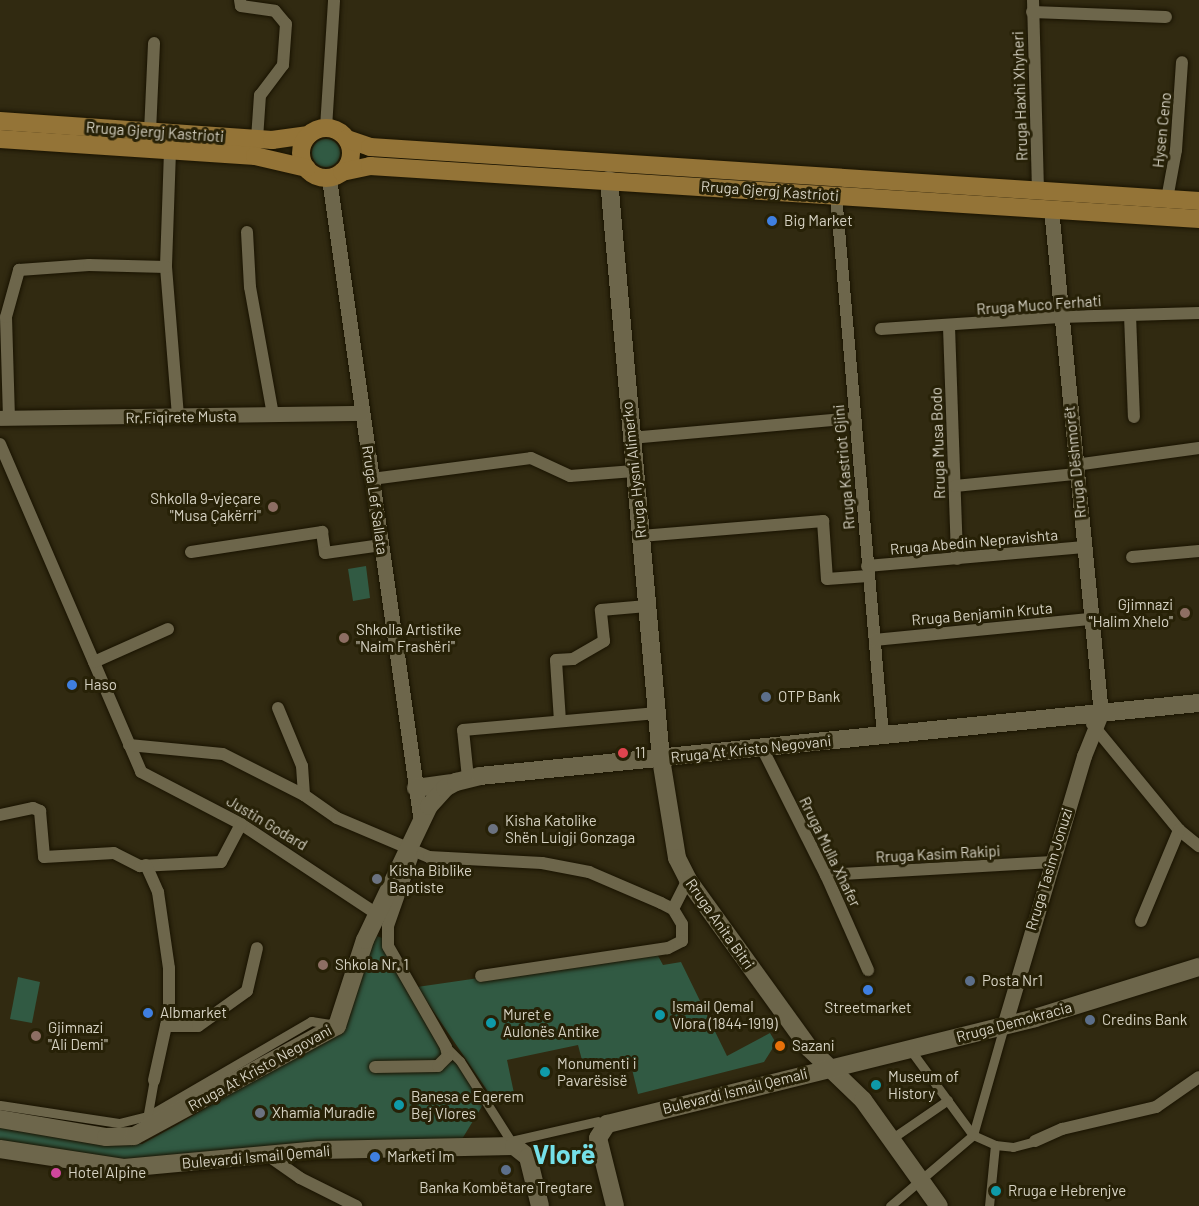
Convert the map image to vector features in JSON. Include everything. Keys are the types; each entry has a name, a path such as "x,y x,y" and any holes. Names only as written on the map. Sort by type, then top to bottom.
{"main road":[{"name":"Rruga Gjergj Kastrioti","path":"0,121 284,141 318,131"},
{"path":"318,131 346,139 351,153 336,175 307,168 301,151 318,131"},
{"name":"Rruga Gjergj Kastrioti","path":"346,139 382,148 1199,201"},
{"name":"Rruga Gjergj Kastrioti","path":"0,140 271,158 307,168"},
{"name":"Rruga Gjergj Kastrioti","path":"336,175 370,166 1199,219"},
{"name":"Rruga Hysni Alimerko","path":"609,180 661,759"},
{"name":"Rruga At Kristo Negovani","path":"0,1119 113,1137 146,1125 337,1026 377,914 408,856 422,822 436,796 462,780 883,736 1094,719 1199,703"},
{"name":"Rruga Anita Bitri","path":"661,759 671,835 688,880 809,1048 863,1100 939,1206"},
{"path":"416,788 462,780"},
{"name":"Rruga Demokracia","path":"827,1067 1004,1026 1199,967"},
{"name":"Bulevardi Ismail Qemali","path":"603,1123 827,1067"},
{"path":"603,1123 598,1138 615,1206"},
{"path":"512,1143 528,1157 540,1206"},
{"name":"Bulevardi Ismail Qemali","path":"0,1149 124,1168 265,1154 512,1143"}],"street":[{"path":"240,0 241,6 275,11 286,24 283,65 260,95 257,139"},
{"path":"318,131 334,0"},
{"path":"1032,6 1166,17"},
{"name":"Rruga Haxhi Xhyheri","path":"1032,6 1038,190"},
{"path":"150,132 154,43"},
{"name":"Hysen Ceno","path":"1167,199 1178,139 1182,62"},
{"path":"170,151 166,267 178,417"},
{"name":"Rruga Lef Sallata","path":"336,175 362,413 422,822"},
{"name":"Rruga Kastriot Gjini","path":"836,195 883,736"},
{"name":"Rruga Dëshmorët","path":"1051,209 1075,469 1092,619 1094,719"},
{"path":"247,232 250,287 273,415"},
{"path":"5,418 6,317 19,270 89,265 166,267"},
{"name":"Rruga Muco Ferhati","path":"881,330 949,327 1060,317 1199,314"},
{"path":"1130,315 1134,417"},
{"name":"Rruga Musa Bodo","path":"949,327 957,559"},
{"name":"Rr.Fiqirete Musta","path":"5,418 362,413"},
{"path":"631,438 854,418"},
{"path":"0,444 129,745 223,754 304,795 337,818 408,856 568,867 606,878 673,909 683,933 682,941 668,948 481,976"},
{"path":"955,486 1199,448"},
{"path":"372,479 531,458 570,476 634,471"},
{"name":"Rruga Abedin Nepravishta","path":"641,536 823,521 827,579 957,559 1084,547"},
{"path":"191,552 322,532 325,554 381,545"},
{"path":"1132,556 1199,552"},
{"path":"560,721 556,660 573,659 603,641 601,610 647,606"},
{"name":"Rruga Benjamin Kruta","path":"875,640 1092,619"},
{"path":"94,662 168,629"},
{"path":"278,708 302,766 304,795"},
{"path":"462,780 463,730 657,713"},
{"path":"1094,719 1179,830 1199,846"},
{"name":"Rruga Tasim Jonuzi","path":"1004,1026 1094,719"},
{"name":"Justin Godard","path":"129,745 137,766 157,783 195,797 241,824 377,914"},
{"name":"Rruga Mulla Xhafer","path":"762,748 826,874 868,970"},
{"path":"0,815 33,808 40,811 44,857 114,853 146,865 221,862 241,824"},
{"path":"1141,921 1179,830"},
{"name":"Rruga At Kristo Negovani","path":"408,856 386,936 392,956 446,1047"},
{"name":"Rruga Kasim Rakipi","path":"826,874 1051,862"},
{"path":"0,1105 146,1125 166,1026 170,993 166,938 158,892 146,865"},
{"path":"673,909 688,880"},
{"path":"166,1026 198,1026 246,991 257,948"},
{"path":"890,1206 973,1135 1004,1026"},
{"path":"375,1067 438,1066 445,1061 446,1047"},
{"path":"446,1047 460,1061 512,1143 603,1123"},
{"path":"909,1048 973,1135 995,1145 1013,1147 1035,1141 1062,1129 1156,1107 1199,1077"},
{"path":"891,1139 948,1100"},
{"path":"989,1206 995,1145"},
{"path":"265,1154 336,1202 356,1206"}],"green space":[{"path":"326,139 336,143 340,153 336,163 326,167 316,163 312,153 316,143"},
{"path":"366,566 370,598 353,601 348,569"},
{"path":"374,935 385,939 484,1103 459,1144 134,1163 0,1146 0,1125 142,1144 175,1126 343,1028 350,1016 361,967"},
{"path":"656,952 663,965 681,962 727,1056 770,1033 776,1043 764,1062 638,1094 631,1065 612,1068 610,1059 583,1064 578,1045 507,1060 515,1098 495,1102 417,987"},
{"path":"18,977 40,982 32,1023 10,1019"}],"place":[{"name":"Big Market","path":"772,221"},
{"name":"Shkolla 9-vjeçare \"Musa Çakërri\"","path":"273,507"},
{"name":"Gjimnazi \"Halim Xhelo\"","path":"1185,613"},
{"name":"Shkolla Artistike \"Naim Frashëri\"","path":"344,638"},
{"name":"Haso","path":"72,685"},
{"name":"OTP Bank","path":"766,697"},
{"name":"11","path":"623,753"},
{"name":"Kisha Katolike Shën Luigji Gonzaga","path":"493,829"},
{"name":"Kisha Biblike Baptiste","path":"377,879"},
{"name":"Shkola Nr. 1","path":"323,965"},
{"name":"Posta Nr1","path":"970,981"},
{"name":"Streetmarket","path":"868,990"},
{"name":"Albmarket","path":"148,1013"},
{"name":"Ismail Qemal Vlora (1844-1919)","path":"660,1015"},
{"name":"Credins Bank","path":"1090,1020"},
{"name":"Muret e Aulonës Antike","path":"491,1023"},
{"name":"Gjimnazi \"Ali Demi\"","path":"36,1036"},
{"name":"Sazani","path":"780,1046"},
{"name":"Monumenti i Pavarësisë","path":"545,1072"},
{"name":"Museum of History","path":"876,1085"},
{"name":"Banesa e Eqerem Bej Vlores","path":"399,1105"},
{"name":"Xhamia Muradie","path":"260,1113"},
{"name":"Marketi Im","path":"375,1157"},
{"name":"Banka Kombëtare Tregtare","path":"506,1170"},
{"name":"Hotel Alpine","path":"56,1173"},
{"name":"Rruga e Hebrenjve","path":"996,1191"}],"district":[{"name":"Vlorë","path":"564,1154"}]}
